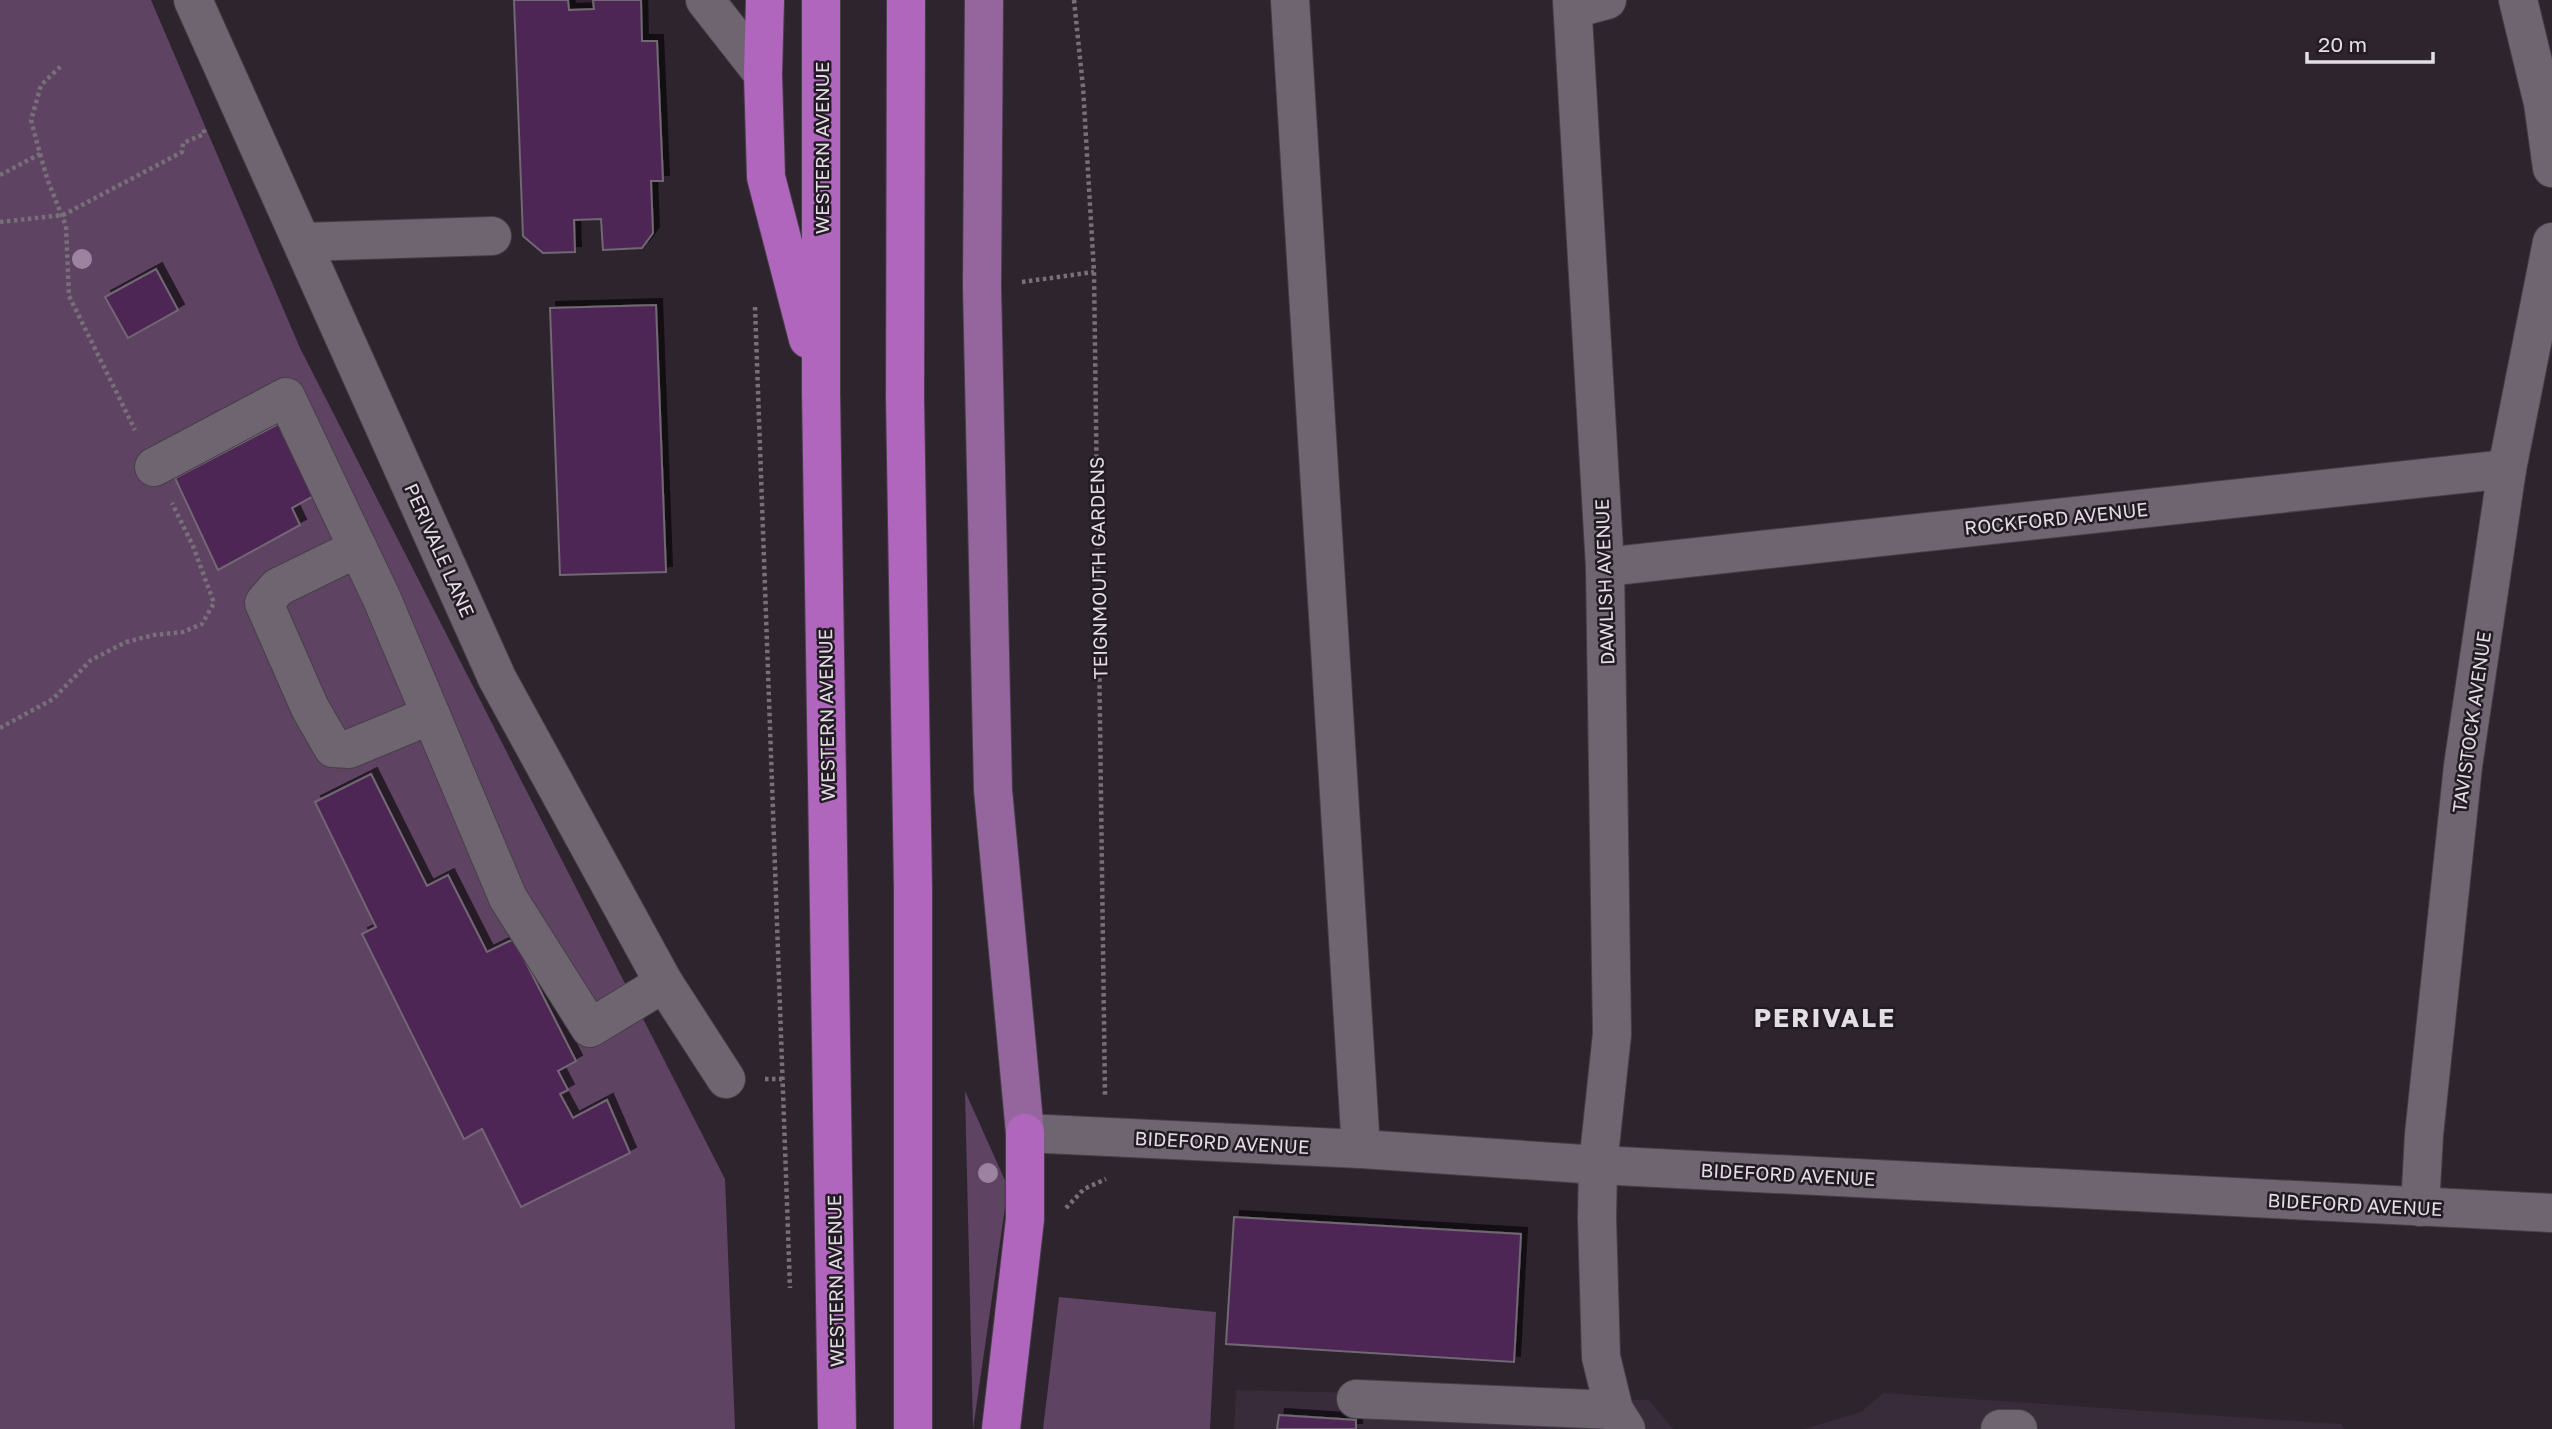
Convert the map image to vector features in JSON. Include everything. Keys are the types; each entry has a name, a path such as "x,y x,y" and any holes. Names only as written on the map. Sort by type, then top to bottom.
{"highway":[{"path":"765,0 763,74 766,177 821,392"},
{"name":"WESTERN AVENUE","path":"821,0 821,392 837,1429"},
{"path":"906,0 905,398 913,888 913,1429"},
{"path":"1001,1429 1025,1219 1025,1133"}],"main road":[{"path":"984,0 982,287 993,790 1025,1133"}],"street":[{"path":"705,0 763,74"},
{"path":"1290,0 1362,1149"},
{"path":"2518,0 2543,103 2552,168"},
{"name":"PERIVALE LANE","path":"201,3 303,242 497,678 664,983 726,1079"},
{"name":"DAWLISH AVENUE","path":"1584,3 1605,567 1612,1034 1598,1165 1597,1218 1601,1357 1620,1420"},
{"path":"303,242 492,236"},
{"name":"TAVISTOCK AVENUE","path":"2420,1207 2424,1135 2463,766 2507,469 2552,242"},
{"path":"154,467 286,397 382,599 508,898 590,1028 664,983"},
{"name":"ROCKFORD AVENUE","path":"1605,567 2507,469"},
{"path":"358,548 278,587 264,603 279,638 310,708 332,748 349,749 430,715"},
{"name":"BIDEFORD AVENUE","path":"1025,1133 2552,1213"},
{"path":"1356,1399 1620,1420"},
{"path":"2000,1429 2018,1429"}],"path":[{"name":"TEIGNMOUTH GARDENS","path":"1065,1210 1084,1189 1107,1179 1094,272 1083,87 1074,0"},
{"path":"0,728 53,699 92,660 126,642 183,632 202,624 214,603 193,546 69,296 66,226 48,181 31,120 41,85 61,66"},
{"path":"0,222 63,215 182,152 183,143 204,134 204,123"},
{"path":"0,175 40,154"},
{"path":"982,287 1094,272"},
{"path":"754,293 791,1294"}],"shaded area":[{"path":"0,0 151,0 300,348 725,1179 735,1429 0,1429"},
{"path":"965,1091 1008,1187 973,1429"},
{"path":"1059,1297 1216,1312 1210,1429 1043,1429"},
{"path":"1236,1390 1649,1400 1673,1429 1234,1429"},
{"path":"1883,1393 2341,1424 2344,1429 1804,1429 1861,1412"}],"building":[{"path":"514,0 568,0 569,10 594,9 593,0 641,0 642,41 657,41 663,181 651,181 653,233 642,248 603,250 601,219 574,220 575,252 543,253 523,236"},
{"path":"156,269 178,310 128,338 105,297"},
{"path":"656,305 666,572 560,575 550,308"},
{"path":"280,423 317,494 292,508 300,525 218,570 175,478"},
{"path":"371,774 427,886 448,875 487,952 514,939 576,1061 558,1071 568,1090 560,1094 573,1118 607,1100 630,1153 521,1207 482,1129 464,1139 362,934 376,927 315,802"},
{"path":"1234,1217 1521,1234 1514,1362 1226,1344"},
{"path":"1279,1415 1356,1420 1356,1429 1277,1429"}],"district":[{"name":"PERIVALE","path":"1825,1017"}]}
